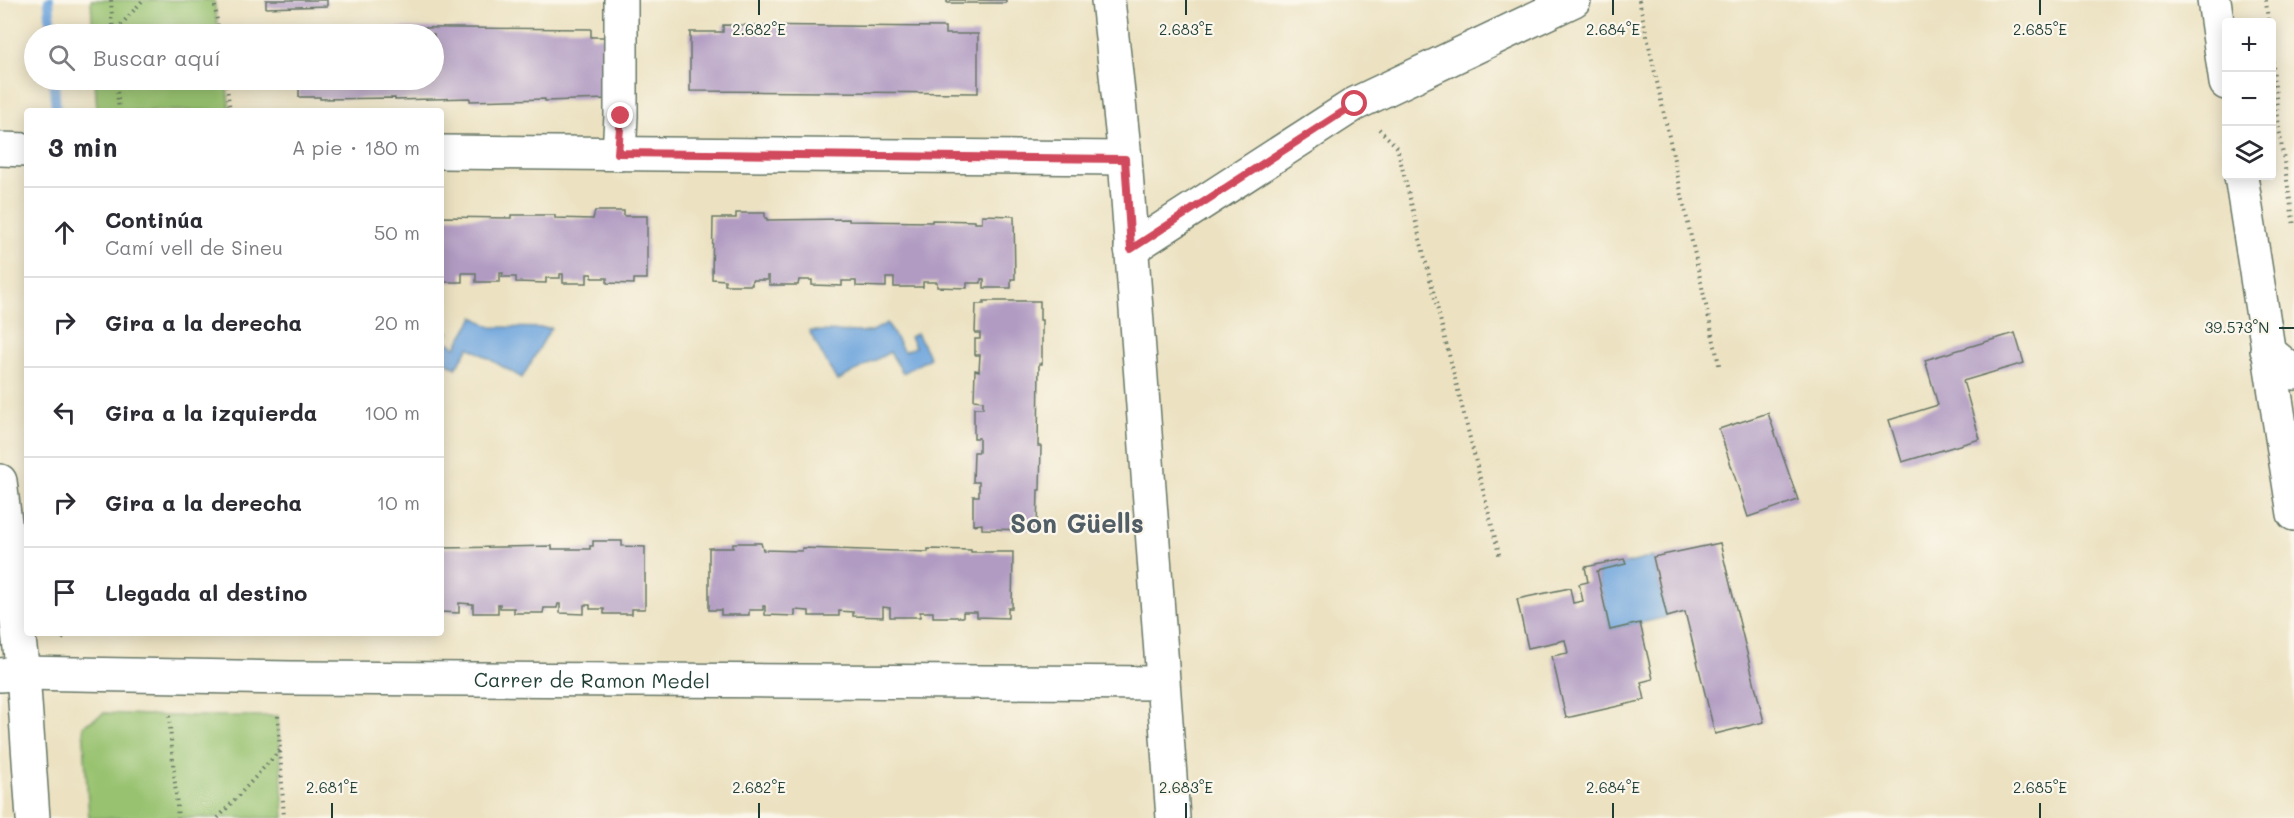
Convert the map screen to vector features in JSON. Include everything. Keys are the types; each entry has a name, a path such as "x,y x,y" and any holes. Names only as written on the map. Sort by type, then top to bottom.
{"street":[{"path":"618,153 621,116 621,0"},
{"path":"1108,0 1125,159 1173,818"},
{"path":"1131,249 1355,104 1574,0"},
{"path":"2214,0 2224,72"},
{"path":"0,148 24,150"},
{"path":"444,152 1125,159"},
{"path":"2242,180 2294,514"},
{"path":"2267,350 2294,372"},
{"path":"0,481 11,674 33,818"},
{"name":"Carrer de Ramon Medel","path":"11,674 1162,683"}],"path":[{"path":"111,0 112,24"},
{"path":"122,24 143,0"},
{"path":"214,0 218,24"},
{"path":"1639,0 1720,369"},
{"path":"2266,0 2268,18"},
{"path":"2273,72 2278,129 2294,226"},
{"path":"117,90 119,108"},
{"path":"227,90 230,108"},
{"path":"1355,104 1397,147 1500,558"},
{"path":"169,716 178,818"},
{"path":"278,716 284,818"},
{"path":"218,818 280,750"}],"green space":[{"path":"91,0 214,0 218,24 92,24"},
{"path":"96,90 227,90 230,108 97,108"},
{"path":"104,713 169,716 278,716 284,818 89,818 83,726"}],"water":[{"path":"474,317 491,327 551,328 522,378 469,347 456,368 444,361 444,340 456,347"},
{"path":"887,323 904,352 915,347 910,337 917,333 930,358 903,373 890,352 837,381 809,331 871,332"},
{"path":"444,328 449,332 444,340"},
{"path":"1653,557 1667,617 1610,630 1597,571"}],"building":[{"path":"266,0 327,0 327,6 266,8"},
{"path":"947,0 1006,0 1006,3 947,3"},
{"path":"723,25 945,27 945,34 978,34 978,93 690,91 690,32 723,32"},
{"path":"444,28 591,29 591,37 605,37 607,99 470,101 470,98 395,100 395,98 299,97 299,90 444,90"},
{"path":"595,211 624,211 624,216 647,216 647,279 634,279 634,284 607,283 607,278 592,278 592,274 587,274 587,283 563,283 563,274 560,274 560,278 546,278 546,283 516,282 516,277 502,277 503,273 500,273 500,282 476,282 476,273 462,273 462,282 444,282 444,217 511,218 511,215 555,215 555,218 593,219"},
{"path":"736,213 765,213 767,220 849,219 849,221 932,222 932,220 975,221 975,223 982,223 982,215 1014,216 1015,279 1011,279 1011,288 984,288 984,279 981,279 981,283 967,283 967,288 937,287 937,282 923,282 923,287 894,287 894,278 886,278 886,287 856,286 856,281 842,281 842,286 812,285 812,280 799,280 798,285 769,285 769,276 767,280 752,280 752,285 725,285 725,280 712,279 713,218 736,218"},
{"path":"984,301 1040,301 1042,364 1039,364 1038,446 1041,446 1037,530 982,529 982,524 973,525 973,496 979,496 979,482 973,482 974,452 979,452 979,438 974,438 974,408 983,408 983,401 974,400 975,370 979,371 980,355 975,355 975,339 980,339 980,333 975,333 976,304 984,304"},
{"path":"2015,333 2024,363 1963,381 1980,439 1902,462 1889,420 1938,405 1925,360"},
{"path":"1768,413 1798,500 1748,517 1719,429"},
{"path":"593,541 622,541 622,546 645,547 645,609 632,609 632,614 604,614 604,609 590,609 590,605 584,605 584,614 560,613 560,604 558,604 557,608 544,608 543,613 514,613 514,608 500,608 498,604 498,613 473,613 473,604 459,603 459,613 444,612 444,548 552,546 552,549 590,549 590,546 593,546"},
{"path":"733,543 761,543 763,550 802,551 802,548 928,552 928,549 1013,552 1012,608 1008,608 1008,618 977,617 977,612 963,612 963,617 933,617 933,612 920,612 920,617 890,617 890,608 883,607 883,617 853,616 853,612 839,611 839,616 809,616 809,611 795,610 795,616 765,615 765,606 763,610 749,610 749,615 721,615 721,610 709,610 709,548 733,548"},
{"path":"1720,543 1764,722 1715,734 1685,612 1667,617 1653,557"},
{"path":"1624,559 1626,564 1597,571 1610,630 1640,623 1653,679 1641,682 1645,700 1566,718 1552,656 1568,653 1565,640 1528,648 1517,599 1570,588 1573,603 1583,601 1579,584 1588,582 1585,567"}],"waterway":[{"path":"49,0 50,24"},
{"path":"55,90 56,108"}],"district":[{"name":"Son Güells","path":"1077,523"}],"route":[{"path":"621,116 618,153 1125,159 1131,249 1355,104"}]}
